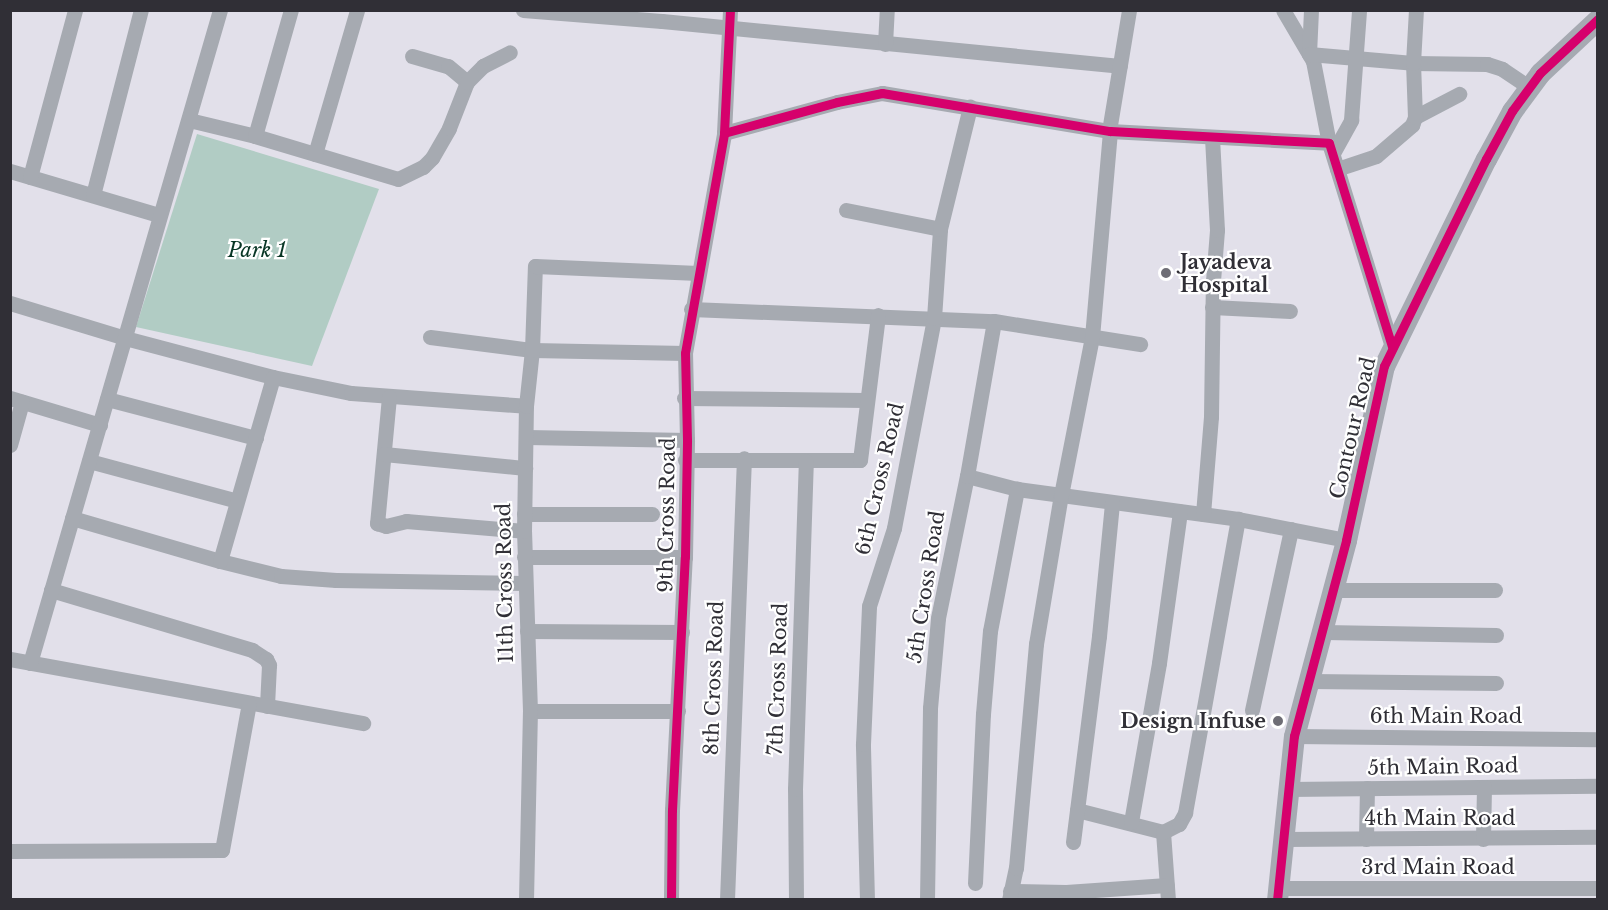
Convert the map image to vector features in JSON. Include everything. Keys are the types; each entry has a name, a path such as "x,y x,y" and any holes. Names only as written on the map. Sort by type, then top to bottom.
{"street":[{"path":"30,177 75,10"},
{"path":"93,195 141,10"},
{"path":"30,663 220,10"},
{"path":"255,136 291,10"},
{"path":"315,154 357,10"},
{"path":"523,10 663,16 729,29 1120,66"},
{"name":"9th Cross Road","path":"671,900 672,810 685,557 687,440 684,398 685,353 723,133 730,10"},
{"path":"885,44 887,10"},
{"path":"1129,10 1110,131 1092,337 1061,495 1036,644 1016,868 1010,895 1066,892 1168,892 1163,832"},
{"path":"1283,10 1313,61 1331,148 1392,346"},
{"path":"1309,54 1311,10"},
{"path":"1331,148 1351,120 1359,10"},
{"path":"1337,169 1376,156 1408,132 1415,117 1413,63 1416,10"},
{"name":"Contour Road","path":"1278,894 1294,736 1324,633 1378,387 1392,346 1498,135 1529,87 1552,61 1598,19"},
{"path":"189,120 255,136 398,179 411,174 432,158 449,128 467,82 483,66 510,52"},
{"path":"1309,54 1413,63 1487,64 1502,69 1529,87"},
{"path":"412,56 448,66 467,82"},
{"path":"723,133 837,102 882,93 1110,131 1331,148"},
{"path":"1415,117 1459,94"},
{"name":"6th Cross Road","path":"867,900 863,744 869,606 894,528 934,318 940,229 970,107"},
{"path":"1203,514 1211,417 1212,307 1217,230 1212,138"},
{"path":"10,171 159,214"},
{"path":"846,210 940,229"},
{"name":"11th Cross Road","path":"526,900 530,711 524,514 526,406 532,350 535,266 698,273"},
{"path":"10,303 125,338 273,377 351,393 526,406"},
{"path":"1212,307 1290,311"},
{"path":"691,309 994,321 1140,344"},
{"path":"685,460 744,458 807,461 860,460 865,400 878,315"},
{"name":"5th Cross Road","path":"927,900 930,708 938,618 967,476 994,321"},
{"path":"430,337 532,350 685,353"},
{"path":"220,561 273,377"},
{"path":"389,396 376,520 380,525 386,526 406,521 524,531"},
{"path":"684,398 865,400"},
{"path":"107,399 256,438"},
{"path":"10,445 16,400 100,425"},
{"path":"527,437 687,440"},
{"path":"384,454 525,468"},
{"name":"8th Cross Road","path":"727,900 744,458"},
{"path":"89,461 237,501"},
{"name":"7th Cross Road","path":"796,900 795,789 807,461"},
{"path":"967,476 1017,489 1238,519 1346,540"},
{"path":"975,883 983,714 990,631 1017,489"},
{"path":"1073,842 1099,636 1112,503"},
{"path":"1131,822 1159,663 1180,511"},
{"path":"524,514 652,514"},
{"path":"72,518 220,561 281,576 336,580 525,583"},
{"path":"1077,810 1163,832 1179,824 1185,813 1238,519"},
{"path":"1252,710 1291,529"},
{"path":"524,557 685,557"},
{"path":"51,590 252,650 266,659 269,665 267,706"},
{"path":"1334,590 1495,590"},
{"path":"526,631 682,632"},
{"path":"1324,633 1496,635"},
{"path":"10,659 363,723"},
{"path":"1310,681 1496,682"},
{"path":"10,850 222,850 249,703"},
{"path":"530,711 678,711"},
{"name":"6th Main Road","path":"1294,736 1598,739"},
{"name":"5th Main Road","path":"1288,789 1598,786"},
{"path":"1484,787 1484,839"},
{"path":"1366,839 1367,788"},
{"name":"4th Main Road","path":"1284,839 1598,837"},
{"name":"3rd Main Road","path":"1278,894 1598,888"}],"green space":[{"name":"Park 1","path":"197,134 379,189 312,366 136,327"}],"cycle path":[{"path":"671,900 672,810 685,557 687,440 685,353 724,133 730,10"},
{"path":"1277,900 1294,736 1346,540 1384,366 1512,111 1540,73 1598,19"},
{"path":"724,133 837,102 882,93 1110,131 1329,143 1392,346"}],"place":[{"name":"Jayadeva Hospital","path":"1166,273"},
{"name":"Design Infuse","path":"1278,721"}]}
